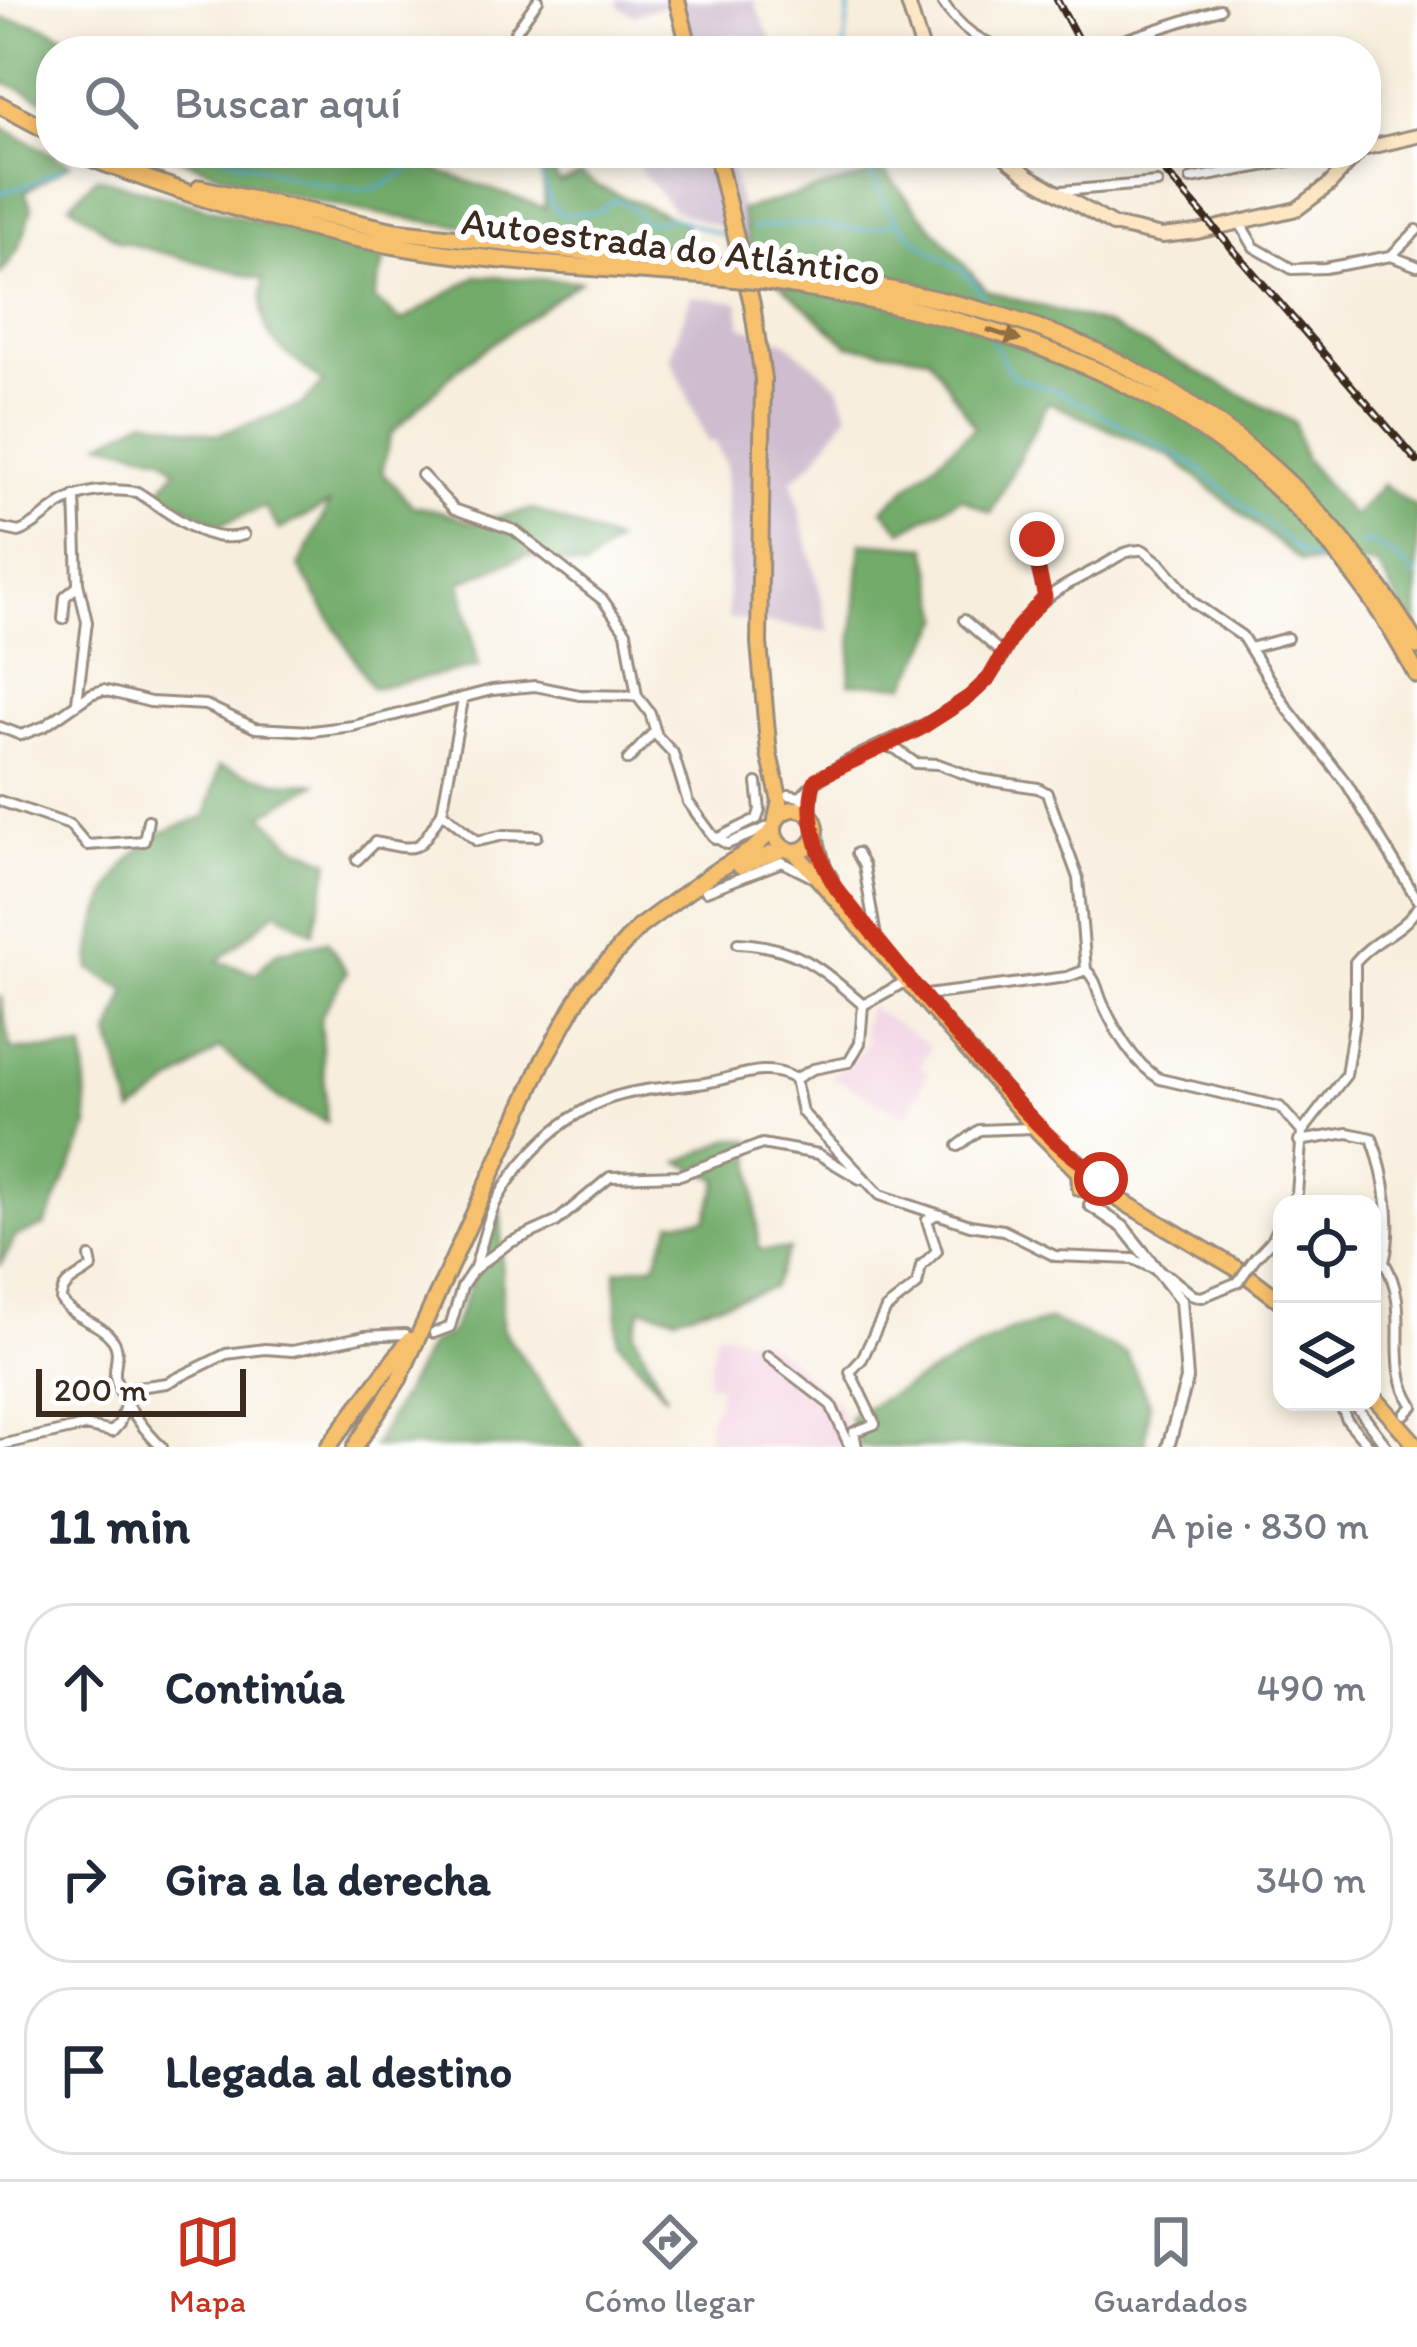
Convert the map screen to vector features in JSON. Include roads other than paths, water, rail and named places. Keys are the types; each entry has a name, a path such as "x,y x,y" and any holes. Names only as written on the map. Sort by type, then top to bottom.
{"highway":[{"path":"0,105 36,124"},
{"path":"0,116 36,134"},
{"name":"Autoestrada do Atlántico","path":"120,168 217,203 394,245 521,262 708,270"},
{"name":"Autoestrada do Atlántico","path":"142,168 197,187 394,231 708,270 851,282 1000,315 1125,364 1184,397 1238,437 1315,506 1359,559 1417,646"},
{"name":"Autoestrada do Atlántico","path":"772,276 952,319 1065,356 1154,397 1212,433 1299,507 1367,589 1417,675"}],"main road":[{"path":"678,0 687,36"},
{"path":"908,0 919,36"},
{"path":"1381,144 1417,136"},
{"path":"720,168 752,304 763,379 760,643 766,728 780,801 774,825 789,850 823,880 906,981 1088,1183 1273,1292"},
{"path":"1019,168 1107,222 1133,232 1176,236 1290,211 1311,202 1344,168"},
{"path":"766,728 815,837 823,868 868,915 876,937 1088,1183"},
{"path":"355,1447 398,1379 543,1061 584,988 639,927 774,825 785,811 799,807"},
{"path":"677,899 757,858 809,846 815,837"},
{"path":"328,1447 406,1345 453,1245 471,1218"},
{"path":"1381,1395 1417,1434"},
{"path":"1381,1404 1417,1445"}],"street":[{"path":"515,32 538,0"},
{"path":"941,0 963,28 977,36"},
{"path":"1137,36 1220,10"},
{"path":"1191,178 1248,168"},
{"path":"1060,191 1156,182"},
{"path":"1240,223 1254,247 1292,269 1391,256 1417,266"},
{"path":"1391,256 1417,230"},
{"path":"422,475 454,509 514,530 603,600 626,632 638,696 673,753 688,802 716,838 727,844 755,838"},
{"path":"0,528 26,530 75,496 105,490 137,492 210,536 232,539 244,535"},
{"path":"75,496 79,586 87,622 76,703"},
{"path":"1030,529 1036,535 1035,554 1045,597"},
{"path":"799,807 800,796 816,779 920,729 970,696 989,678 1018,627 1045,597 1121,553 1143,550 1152,554 1195,603 1242,635 1287,708 1347,784 1417,904 1409,922 1355,962 1346,1075 1301,1137 1296,1195"},
{"path":"63,619 65,597 79,586"},
{"path":"964,620 1004,655"},
{"path":"1250,648 1287,638"},
{"path":"0,727 21,735 45,726 103,690 150,702 206,705 255,728 312,731 352,727 492,690 536,686 580,695 638,696"},
{"path":"357,860 375,842 420,848 442,812 463,700"},
{"path":"628,760 656,731"},
{"path":"881,745 896,749 914,763 938,764 979,779 1046,793 1078,878 1086,970 1094,976 1102,1003 1143,1068 1160,1079 1280,1107 1301,1137"},
{"path":"799,807 811,795 816,779"},
{"path":"716,838 757,819 757,784"},
{"path":"799,807 806,790"},
{"path":"0,801 70,825 87,845 144,841 148,820"},
{"path":"442,812 477,841 537,836"},
{"path":"857,853 864,866 868,915"},
{"path":"706,891 782,862 808,878 823,880"},
{"path":"739,944 777,946 808,960 863,1005"},
{"path":"931,997 1067,977 1086,970"},
{"path":"863,1005 906,981"},
{"path":"795,1078 813,1069 842,1065 856,1055 863,1005"},
{"path":"434,1333 450,1327 495,1203 545,1138 613,1097 751,1072 777,1070 795,1078"},
{"path":"795,1078 802,1112 851,1162 861,1179"},
{"path":"958,1147 979,1130 1035,1128"},
{"path":"1301,1137 1348,1133 1372,1138 1386,1208 1384,1262 1401,1304 1399,1382 1415,1408 1405,1414"},
{"path":"473,1270 509,1243 556,1222 610,1177 680,1175 748,1147 774,1144 818,1154 880,1195 970,1225 1004,1230 1055,1256 1080,1260 1125,1257 1162,1272 1202,1298 1238,1282 1273,1237"},
{"path":"1088,1183 1162,1272 1183,1308 1187,1370 1168,1447"},
{"path":"854,1447 854,1432 875,1424 850,1372 862,1359 886,1309 917,1285 921,1266 937,1251 927,1220 938,1213"},
{"path":"90,1257 92,1267 72,1279 61,1300 66,1309 93,1322 112,1339 118,1352 116,1378 145,1430 162,1447"},
{"path":"0,1445 85,1426 112,1432 135,1386 167,1383 226,1354 292,1351 365,1336 405,1334"},
{"path":"768,1356 831,1405 854,1447"},
{"path":"1344,1411 1370,1447"},
{"path":"1360,1411 1387,1447"},
{"path":"1379,1436 1393,1425"}],"waterway":[{"path":"846,36 850,0"},
{"path":"0,193 63,168"},
{"path":"264,168 360,189 390,182 410,168"},
{"path":"538,168 552,206 563,215 597,212 616,199 642,221 660,222 669,216 723,235"},
{"path":"868,168 900,224 969,277 984,304"},
{"path":"753,228 806,224 863,230 892,222"},
{"path":"991,339 1012,376 1062,393 1193,464 1305,556 1320,560 1330,556"},
{"path":"1360,545 1368,542 1389,552 1417,576"}],"railway":[{"path":"1057,0 1076,36"},
{"path":"1162,168 1417,461"}]}
